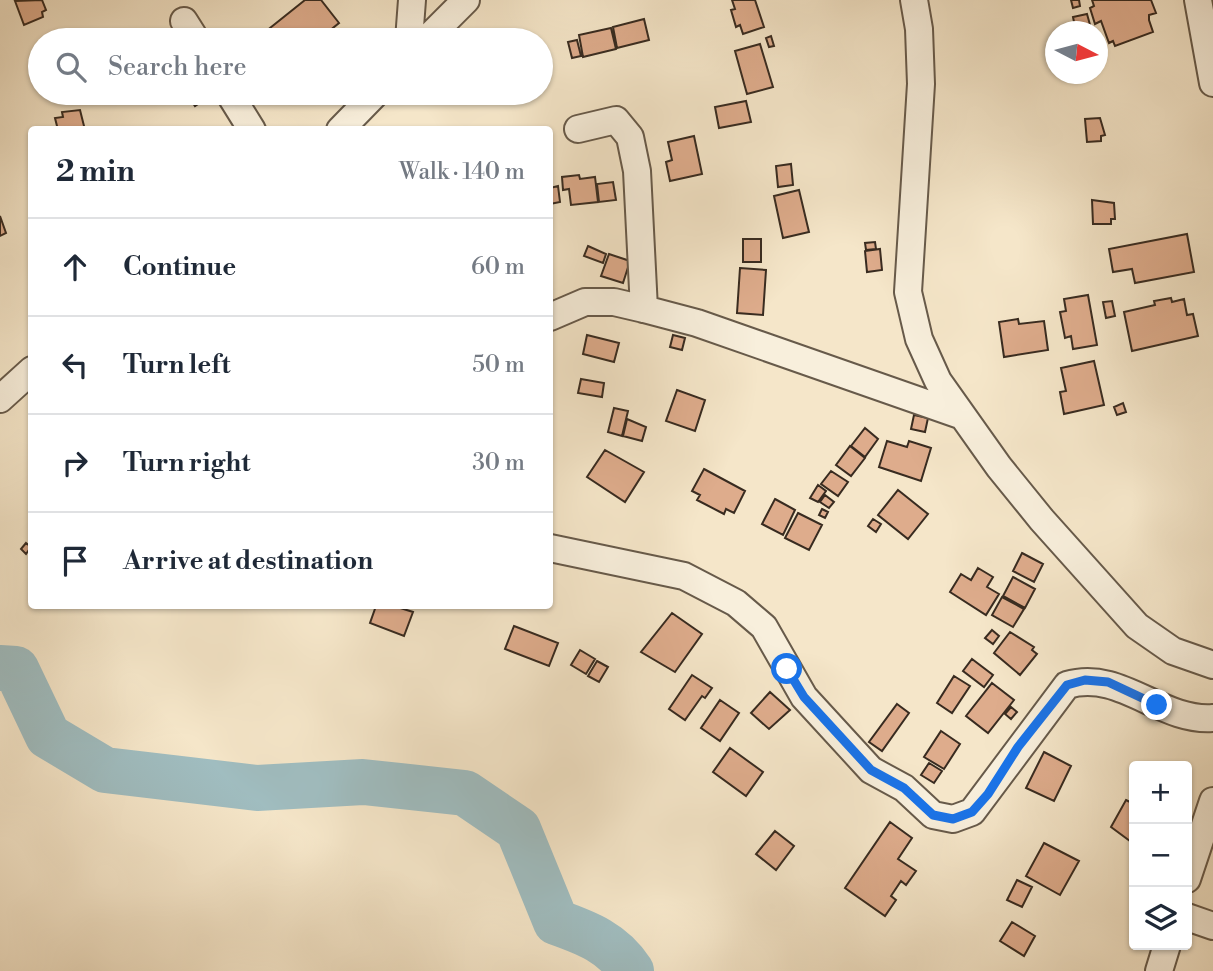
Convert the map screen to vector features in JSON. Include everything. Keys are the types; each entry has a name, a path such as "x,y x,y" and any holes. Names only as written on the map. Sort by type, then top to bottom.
{"street":[{"path":"411,28 412,0"},
{"path":"438,28 466,0"},
{"path":"914,0 919,29 921,84 908,292 919,339 938,381 960,415 1042,520 1137,626 1173,651 1213,665"},
{"path":"1198,0 1213,83"},
{"path":"236,105 250,126"},
{"path":"344,126 364,105"},
{"path":"578,130 616,120 630,136 636,171 645,309"},
{"path":"553,316 584,302 614,302 645,309 718,330 960,415"},
{"path":"0,399 28,374"},
{"path":"553,549 684,576 736,603 764,627 804,697 871,770 904,788 933,815 943,818 962,817 972,812 1067,685 1085,680 1108,682 1196,720 1213,718"},
{"path":"1192,865 1213,801"},
{"path":"1192,919 1213,926"},
{"path":"1159,971 1165,950"}],"building":[{"path":"42,0 46,10 42,12 43,17 24,25 15,1"},
{"path":"305,0 321,0 339,23 333,28 270,28"},
{"path":"732,0 755,0 764,27 743,34 740,25 736,27 731,10 735,9"},
{"path":"1071,0 1079,0 1080,6 1073,8"},
{"path":"1092,0 1151,0 1156,13 1149,15 1153,32 1115,46 1113,41 1109,43 1108,40 1108,21 1094,21 1090,8 1094,6"},
{"path":"1087,14 1089,21 1074,21 1073,17"},
{"path":"644,19 649,40 617,48 613,27"},
{"path":"611,28 616,49 583,57 579,35"},
{"path":"771,36 774,46 769,47 766,38"},
{"path":"577,40 581,56 572,58 568,42"},
{"path":"760,44 773,87 747,94 735,51"},
{"path":"746,101 751,122 719,128 715,107"},
{"path":"80,110 84,126 57,126 55,118 63,117 62,112"},
{"path":"1100,118 1105,135 1101,136 1101,141 1087,142 1085,119"},
{"path":"694,136 702,174 670,181 666,162 672,160 668,142"},
{"path":"791,164 793,185 778,187 776,166"},
{"path":"579,175 580,179 595,177 598,202 571,205 569,189 563,190 562,177"},
{"path":"613,182 616,200 599,202 597,184"},
{"path":"558,186 560,202 553,203 553,187"},
{"path":"799,190 809,232 783,238 774,196"},
{"path":"1092,200 1114,203 1115,219 1111,219 1111,224 1093,224"},
{"path":"0,216 6,233 0,236"},
{"path":"1187,234 1194,272 1135,283 1132,269 1113,272 1109,249"},
{"path":"743,239 761,239 761,262 743,262"},
{"path":"875,242 876,249 866,250 865,243"},
{"path":"588,246 606,254 603,263 584,256"},
{"path":"880,249 882,270 867,272 865,251"},
{"path":"609,254 630,261 623,283 601,276"},
{"path":"740,268 766,270 763,315 737,313"},
{"path":"1088,295 1097,345 1073,349 1071,336 1065,338 1060,312 1066,311 1064,299"},
{"path":"1171,298 1172,302 1184,299 1187,315 1193,314 1198,336 1132,351 1124,312 1155,305 1154,301"},
{"path":"1112,301 1115,316 1106,318 1103,302"},
{"path":"1018,319 1019,324 1044,321 1048,350 1004,357 999,322"},
{"path":"587,335 619,343 614,362 583,354"},
{"path":"673,335 685,338 682,350 670,347"},
{"path":"1094,361 1104,405 1064,414 1060,392 1066,391 1061,368"},
{"path":"581,379 604,383 602,397 578,393"},
{"path":"677,390 705,400 695,431 666,421"},
{"path":"1123,403 1126,412 1117,415 1114,407"},
{"path":"614,408 628,411 622,436 608,432"},
{"path":"914,415 928,418 925,432 911,429"},
{"path":"627,419 646,427 642,441 623,436"},
{"path":"865,428 878,439 865,457 851,446"},
{"path":"887,441 907,447 909,441 931,448 921,481 879,467"},
{"path":"850,446 865,458 851,476 836,465"},
{"path":"605,450 644,472 625,502 587,477"},
{"path":"704,469 745,491 734,513 726,509 724,514 697,500 700,495 692,491"},
{"path":"831,471 848,482 838,496 821,484"},
{"path":"818,485 826,491 818,502 810,498"},
{"path":"898,490 928,514 908,539 878,515"},
{"path":"825,495 834,502 829,508 820,502"},
{"path":"775,499 795,510 783,535 762,524"},
{"path":"822,509 828,512 825,518 819,515"},
{"path":"798,513 822,525 809,550 785,538"},
{"path":"873,519 881,524 876,532 868,526"},
{"path":"26,543 28,545 26,554 21,549"},
{"path":"1022,553 1043,564 1034,582 1013,571"},
{"path":"978,568 993,577 987,587 999,594 986,615 950,592 961,574 971,580"},
{"path":"1013,577 1035,589 1025,608 1003,596"},
{"path":"1002,597 1024,609 1013,627 992,615"},
{"path":"375,609 404,609 413,612 404,636 370,623"},
{"path":"672,613 702,634 675,672 641,652"},
{"path":"514,626 558,643 549,666 505,649"},
{"path":"992,630 999,636 993,644 985,638"},
{"path":"1010,632 1034,647 1032,650 1037,654 1020,675 994,653"},
{"path":"580,650 595,659 586,674 571,665"},
{"path":"972,659 993,675 984,687 963,671"},
{"path":"597,661 608,667 599,682 588,676"},
{"path":"692,675 712,688 705,698 702,696 685,720 669,709"},
{"path":"954,676 970,686 952,713 937,703"},
{"path":"992,683 1014,700 988,733 966,716"},
{"path":"770,692 790,710 769,729 751,713"},
{"path":"720,700 739,713 720,741 701,728"},
{"path":"897,704 909,713 882,751 869,742"},
{"path":"1011,707 1017,712 1011,719 1005,714"},
{"path":"941,731 960,744 944,769 924,757"},
{"path":"730,748 763,772 746,796 713,772"},
{"path":"1044,752 1071,766 1054,801 1026,788"},
{"path":"929,763 942,771 934,783 921,775"},
{"path":"1126,800 1129,802 1129,840 1111,827"},
{"path":"890,822 912,838 898,859 916,871 906,885 901,881 891,896 896,900 885,916 845,888"},
{"path":"775,831 794,846 776,870 756,854"},
{"path":"1044,843 1079,861 1060,895 1026,876"},
{"path":"1017,880 1032,887 1022,907 1007,900"},
{"path":"1012,922 1035,936 1024,956 1000,941"}],"waterway":[{"path":"0,668 16,669 48,736 105,770 257,788 363,782 465,793 518,829 556,922 608,946 631,971"}],"route":[{"path":"787,669 804,697 871,770 904,788 933,815 953,819 972,812 988,794 1018,747 1067,685 1085,680 1108,682 1157,705"}]}
